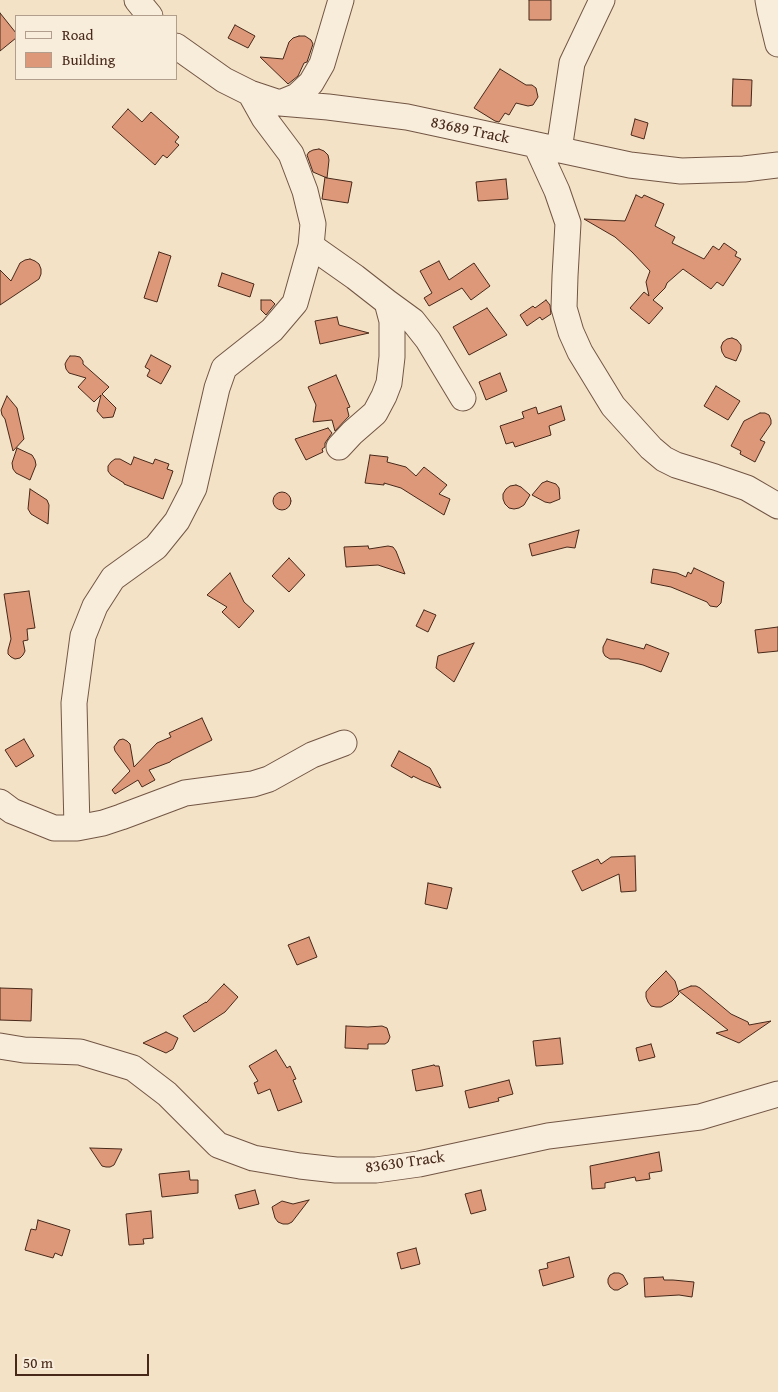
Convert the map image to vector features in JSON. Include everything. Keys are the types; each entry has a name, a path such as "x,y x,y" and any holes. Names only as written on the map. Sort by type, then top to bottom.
{"street":[{"path":"136,0 149,15"},
{"path":"280,104 297,96 311,83 322,64 341,0"},
{"path":"602,0 572,63 547,147 568,223 564,276 564,308 571,332 580,352 613,406 650,448 664,459 676,465 746,488 778,506"},
{"path":"768,0 778,44"},
{"name":"83689 Track","path":"178,47 224,80 250,93 280,104 328,107 407,117 630,165 681,171 744,170 778,165"},
{"path":"77,828 74,703 83,636 95,606 113,578 156,547 177,521 194,488 224,368 272,330 295,303 311,246 313,224 305,191 291,154 264,118 250,93"},
{"path":"311,246 356,277 413,321 428,340 463,398"},
{"path":"339,447 375,413 389,383 392,358 392,321 387,302"},
{"path":"0,802 12,811 54,828 77,828 112,820 186,793 253,784 268,779 312,755 344,743"},
{"name":"83630 Track","path":"0,1046 24,1050 80,1052 132,1068 167,1094 218,1145 253,1158 336,1170 376,1170 410,1165 548,1136 700,1117 778,1094"}],"building":[{"path":"529,0 551,0 551,20 529,20"},
{"path":"0,13 15,32 15,39 0,51"},
{"path":"235,25 255,36 248,48 228,38"},
{"path":"299,36 305,36 313,44 307,62 304,63 298,76 288,84 260,57 283,59 289,42"},
{"path":"500,69 526,85 532,85 536,88 538,97 533,105 528,106 516,103 509,115 505,113 499,122 474,108"},
{"path":"733,79 752,80 751,106 732,106"},
{"path":"128,109 142,122 151,112 179,137 175,142 179,145 167,158 163,155 155,165 112,127"},
{"path":"635,119 648,123 644,139 631,135"},
{"path":"319,149 328,155 327,178 352,182 348,203 322,199 325,177 313,172 307,155 313,150"},
{"path":"506,179 508,199 478,201 476,182"},
{"path":"636,195 642,198 644,195 664,204 655,226 675,237 672,243 704,259 713,246 719,250 724,243 737,252 735,256 741,259 723,286 717,282 711,289 683,269 667,283 665,288 653,300 663,308 649,324 630,308 644,292 649,296 646,282 650,271 615,237 584,219 625,221"},
{"path":"159,252 171,256 157,302 144,298"},
{"path":"30,259 39,264 41,274 39,279 0,305 0,270 11,281 20,263"},
{"path":"439,261 449,280 474,263 490,286 471,300 462,288 429,306 424,298 432,293 420,271"},
{"path":"222,273 254,284 250,297 218,286"},
{"path":"261,300 271,300 275,304 266,315 261,310"},
{"path":"546,300 550,305 551,314 542,320 540,317 527,326 520,315"},
{"path":"487,308 507,335 469,355 453,327"},
{"path":"337,317 339,325 369,333 320,344 315,321"},
{"path":"732,338 741,345 736,361 725,357 721,347 723,342"},
{"path":"151,355 171,366 161,384 147,376 150,370 145,367"},
{"path":"70,356 80,357 83,364 109,387 102,394 116,408 113,417 103,418 97,411 101,395 94,402 78,387 86,378 69,373 66,369 65,364"},
{"path":"500,373 507,391 486,400 479,382"},
{"path":"336,375 350,407 347,408 349,416 335,431 332,420 313,422 316,405 308,387"},
{"path":"716,386 740,401 728,420 704,406"},
{"path":"7,396 17,408 24,439 13,451 1,410"},
{"path":"561,406 565,420 549,426 551,435 515,447 513,442 506,444 500,426 524,418 522,412 536,407 538,414"},
{"path":"760,413 769,415 771,424 760,440 765,442 755,462 740,454 741,451 731,446 744,421"},
{"path":"328,428 332,433 322,449 323,452 306,460 295,439"},
{"path":"17,448 32,455 35,460 36,465 30,480 16,473 13,469 12,463"},
{"path":"370,455 388,457 387,462 406,467 416,476 424,467 447,485 439,494 450,499 444,515 401,488 384,483 384,485 365,483"},
{"path":"134,457 153,464 155,459 169,464 167,469 173,471 163,499 124,484 108,471 108,466 115,459 120,459 131,465"},
{"path":"547,481 556,484 559,488 560,499 550,503 532,495 542,483"},
{"path":"516,485 530,495 524,505 514,509 509,508 505,504 503,494 510,486"},
{"path":"30,489 47,500 49,505 48,524 31,514 28,509"},
{"path":"282,492 288,495 291,501 288,507 282,510 276,507 273,501 276,495"},
{"path":"579,530 575,548 567,547 532,556 529,544"},
{"path":"368,546 369,549 393,547 405,574 378,565 346,567 344,547"},
{"path":"289,558 305,575 289,592 272,576"},
{"path":"694,568 724,582 721,603 717,607 710,606 707,602 671,587 651,583 653,569 677,573 686,577 688,572 691,574"},
{"path":"230,573 244,602 254,611 239,628 222,612 227,607 207,595"},
{"path":"29,591 35,628 27,629 28,640 23,641 25,651 20,658 15,659 8,654 11,639 4,594"},
{"path":"424,610 436,615 428,632 416,626"},
{"path":"778,627 778,651 758,653 755,630"},
{"path":"607,639 644,649 646,644 669,653 661,672 643,665 619,659 610,659 605,656 603,647"},
{"path":"474,643 454,682 436,668 438,656"},
{"path":"202,718 212,740 170,762 149,770 155,780 142,787 138,780 115,794 112,790 130,771 115,751 114,747 119,740 123,739 130,744 134,767 157,743 171,737 169,733"},
{"path":"24,739 34,756 16,767 5,750"},
{"path":"399,751 430,768 441,788 413,776 412,778 391,766"},
{"path":"635,856 636,891 621,892 619,874 582,891 572,871 598,859 601,864 611,857"},
{"path":"428,883 452,888 447,909 425,904"},
{"path":"309,937 317,957 297,965 288,945"},
{"path":"666,971 675,981 679,994 672,1001 661,1007 651,1006 646,997 646,992"},
{"path":"224,984 238,997 225,1012 194,1032 183,1016 206,1003"},
{"path":"691,986 700,988 731,1014 748,1022 749,1025 771,1021 739,1043 716,1033 728,1030 679,991"},
{"path":"0,988 32,989 31,1021 0,1020"},
{"path":"346,1026 382,1026 387,1028 390,1037 385,1044 368,1044 368,1049 345,1048"},
{"path":"166,1032 178,1038 173,1049 166,1053 143,1043"},
{"path":"560,1038 563,1064 536,1066 533,1041"},
{"path":"651,1044 655,1057 639,1061 636,1048"},
{"path":"276,1050 287,1068 290,1066 296,1079 293,1080 302,1102 278,1111 270,1089 258,1094 254,1083 258,1081 249,1066"},
{"path":"434,1065 439,1066 443,1086 416,1091 412,1070"},
{"path":"509,1080 513,1094 498,1098 499,1101 469,1108 465,1091"},
{"path":"90,1148 122,1149 114,1165 106,1167 102,1166"},
{"path":"659,1152 662,1171 649,1173 650,1179 636,1181 635,1177 605,1183 605,1188 592,1189 590,1166"},
{"path":"189,1171 190,1180 198,1180 198,1193 162,1197 159,1174"},
{"path":"255,1190 259,1204 239,1209 235,1195"},
{"path":"481,1190 486,1210 471,1214 465,1194"},
{"path":"309,1200 292,1222 283,1224 275,1218 272,1207 282,1201 293,1204"},
{"path":"151,1211 153,1238 143,1239 144,1244 129,1245 126,1214"},
{"path":"38,1220 70,1230 62,1256 55,1253 53,1258 25,1250 31,1229 36,1230"},
{"path":"416,1248 420,1264 401,1269 397,1253"},
{"path":"569,1257 574,1277 543,1286 539,1270 548,1268 547,1263"},
{"path":"614,1273 623,1275 628,1284 618,1290 610,1287 608,1279"},
{"path":"663,1277 664,1280 694,1282 692,1297 679,1295 645,1297 644,1278"}]}
